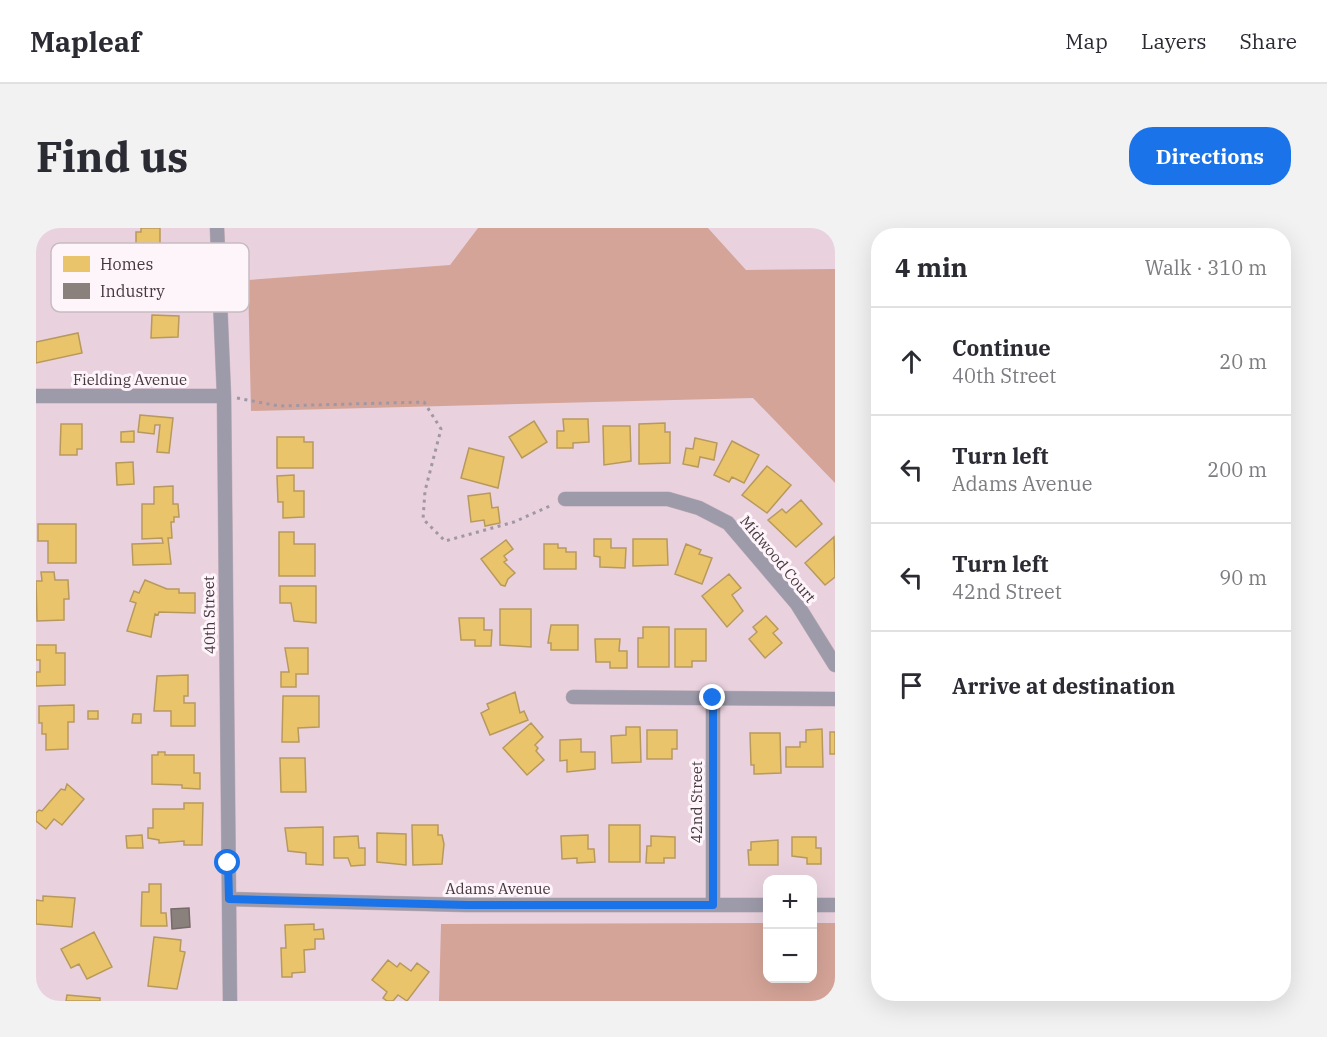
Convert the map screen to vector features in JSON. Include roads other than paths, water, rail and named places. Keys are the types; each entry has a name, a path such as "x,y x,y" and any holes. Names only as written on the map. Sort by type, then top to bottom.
{"street":[{"name":"40th Street","path":"217,228 218,243"},
{"name":"40th Street","path":"220,312 224,396 230,1001"},
{"name":"Fielding Avenue","path":"36,396 224,396"},
{"name":"Midwood Court","path":"566,499 668,499 699,508 728,524 797,604 835,665"},
{"path":"573,697 835,699"},
{"name":"42nd Street","path":"713,698 713,905"},
{"name":"Adams Avenue","path":"229,899 467,905 763,905"},
{"path":"817,905 835,905"}]}
